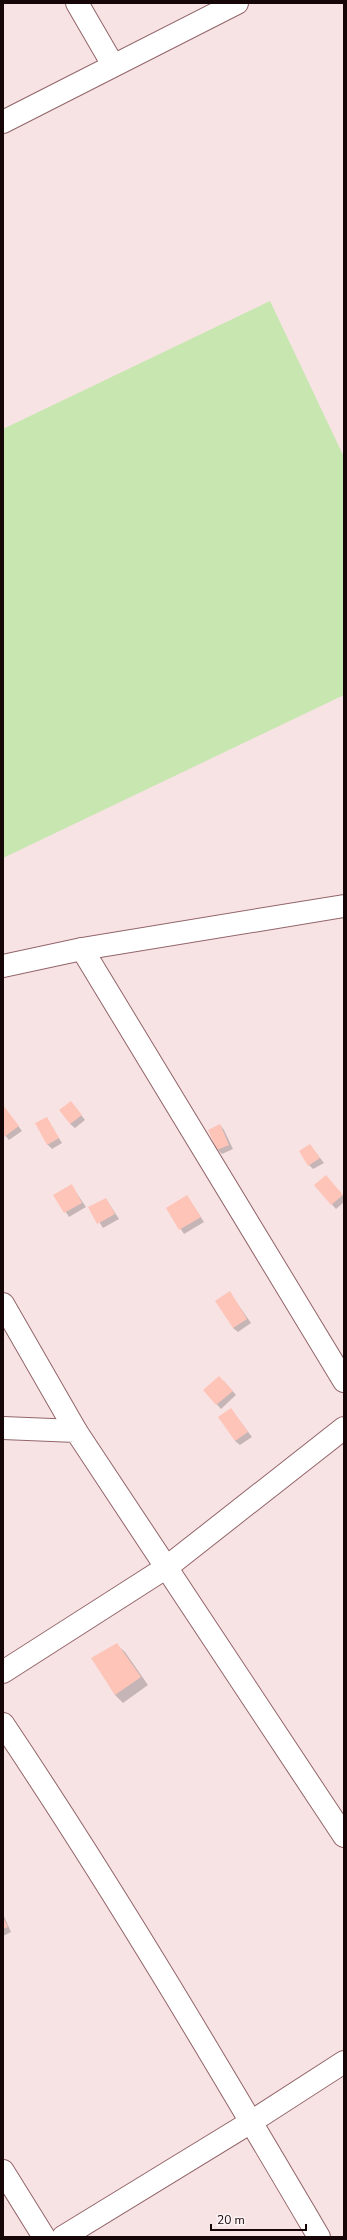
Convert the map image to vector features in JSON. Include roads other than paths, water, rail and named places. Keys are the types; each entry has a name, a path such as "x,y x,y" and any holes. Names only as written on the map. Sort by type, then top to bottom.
{"street":[{"path":"77,3 113,65"},
{"path":"3,122 237,3"},
{"path":"3,966 82,949 342,910"},
{"path":"82,949 344,1381"},
{"path":"3,1304 76,1430 344,1836"},
{"path":"3,1428 76,1430"},
{"path":"3,1672 167,1567 344,1428"},
{"path":"3,1724 53,1799 251,2122 319,2237"},
{"path":"63,2237 251,2122 344,2062"},
{"path":"3,2171 44,2237"}]}
